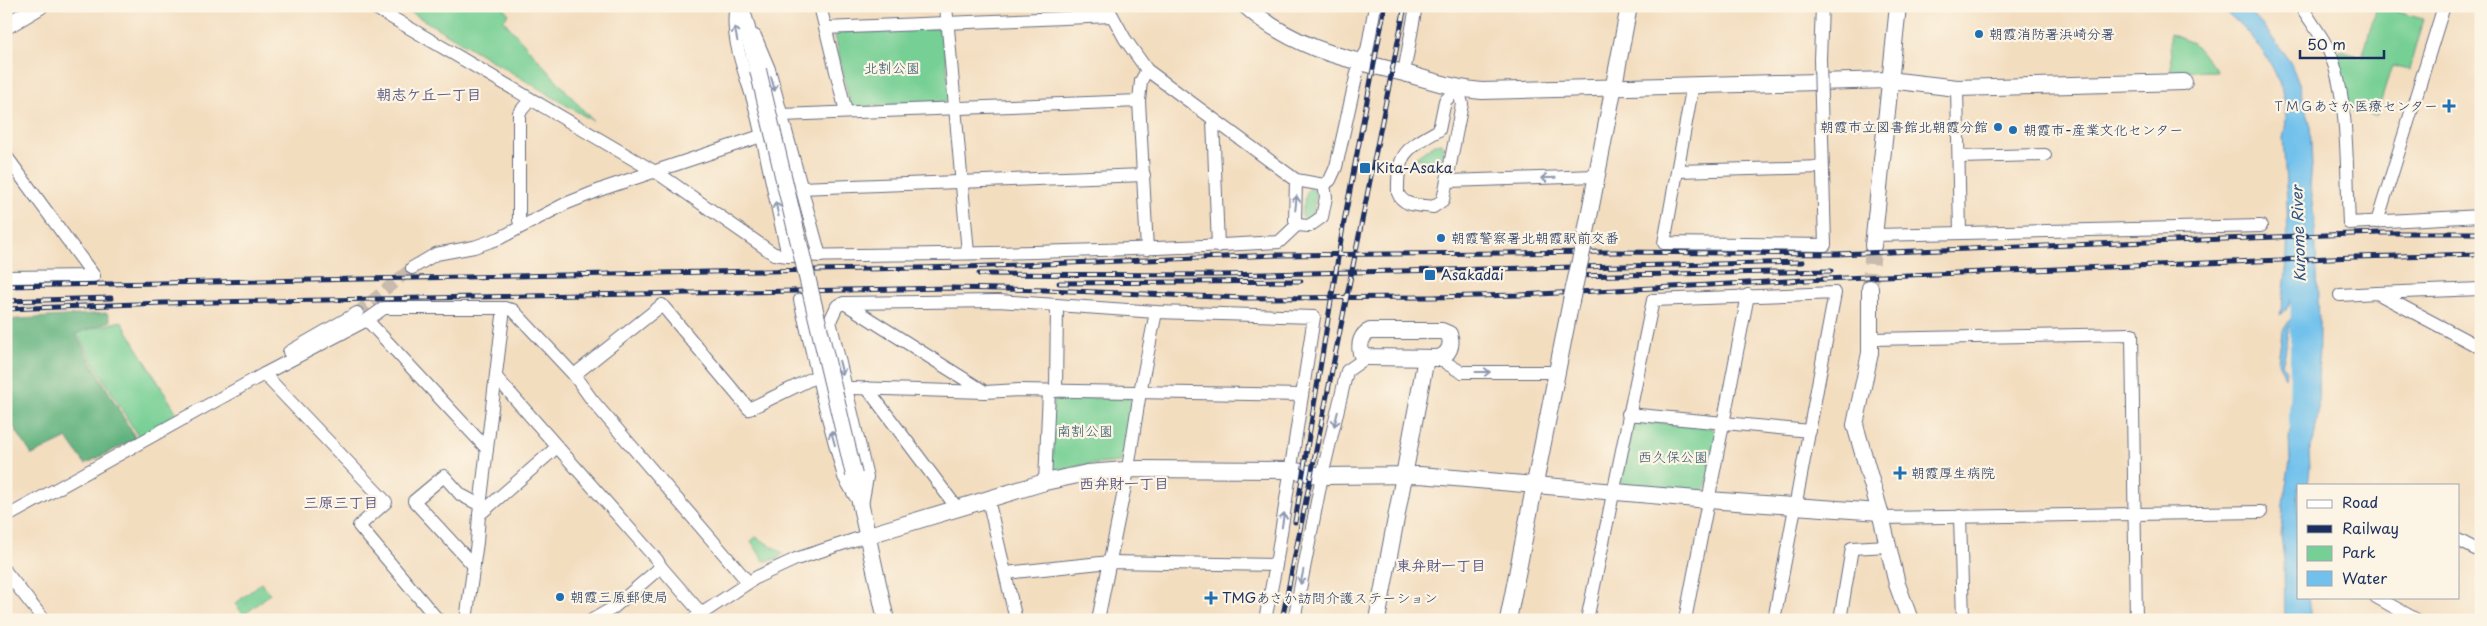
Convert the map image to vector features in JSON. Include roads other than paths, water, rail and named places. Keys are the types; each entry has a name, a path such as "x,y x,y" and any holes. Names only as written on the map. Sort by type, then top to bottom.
{"street":[{"path":"6,26 40,6"},
{"path":"372,6 652,171 774,254 820,256 1147,249 1279,242 1297,225 1309,226 1322,217 1326,197 1324,185"},
{"path":"736,6 734,19 744,70 788,256"},
{"path":"741,6 869,535 886,620"},
{"path":"741,6 769,69 820,256"},
{"path":"820,6 846,112"},
{"path":"946,6 968,253"},
{"path":"1246,6 1288,36 1359,64 1404,73 1458,88 1482,91 1612,89 1693,84 1889,80 1957,88 2184,82"},
{"path":"825,28 948,24 1109,11 1132,52 1147,70 1296,180 1324,185 1330,180 1336,167 1359,64 1367,50 1375,6"},
{"path":"1404,73 1416,6"},
{"path":"1508,620 1556,372 1584,243 1629,6"},
{"path":"1693,84 1664,243 1825,245 1820,59 1822,6"},
{"path":"1898,6 1874,240 1960,233 2261,226"},
{"path":"2301,6 2326,46 2337,74 2343,114 2349,223 2481,216"},
{"path":"2377,222 2444,6"},
{"path":"1147,70 1140,81 1139,101 1147,249"},
{"path":"1458,88 1462,104 1443,200 1436,206 1408,204 1403,201 1398,193 1401,165 1406,150 1439,130 1445,101 1458,88"},
{"path":"1957,88 1960,157 1960,233"},
{"path":"521,226 519,220 519,113 530,100"},
{"path":"782,115 1139,101"},
{"path":"1213,120 1218,246"},
{"path":"1439,130 1450,136 1455,145"},
{"path":"412,268 436,254 474,247 500,238 565,204 652,171 761,136"},
{"path":"1960,157 2045,154"},
{"path":"6,156 94,276 6,277"},
{"path":"1676,171 1822,167"},
{"path":"800,188 1144,175"},
{"path":"1448,181 1596,176"},
{"path":"1296,180 1294,220 1297,225"},
{"path":"1870,288 1871,339 1855,425 1897,584 1910,620"},
{"path":"2340,295 2481,289"},
{"path":"2377,292 2481,348"},
{"path":"1587,620 1653,300 1835,293 1774,620"},
{"path":"1685,620 1748,295"},
{"path":"800,300 817,376 844,477 862,507"},
{"path":"862,507 867,477 830,321 837,306 844,302 998,302 1156,312 1314,317 1276,565 1265,620"},
{"path":"844,302 985,392"},
{"path":"574,375 662,305 749,409 817,376"},
{"path":"1045,482 1053,391 1057,305"},
{"path":"6,517 264,374 266,365 362,316 384,308 504,308 513,310 574,375 592,400 748,582"},
{"path":"466,620 504,308"},
{"path":"1098,620 1128,469 1140,392 1156,312"},
{"path":"362,316 486,449"},
{"path":"806,326 830,321"},
{"path":"1370,331 1442,331 1450,338 1450,349 1448,354 1432,358 1367,357 1361,353 1361,341 1370,331"},
{"path":"1871,339 2132,334 2136,620"},
{"path":"1294,620 1322,476 1347,371 1367,357"},
{"path":"1432,358 1461,372 1556,372"},
{"path":"1377,620 1406,474 1432,358"},
{"path":"264,374 386,502 359,526 438,620"},
{"path":"496,377 657,560 696,616 748,582 796,559 1045,482 1087,473 1128,469 1291,470 1322,476 1406,474 1880,515 1960,516 2261,512"},
{"path":"823,399 846,388 985,392 1302,394"},
{"path":"868,388 957,508"},
{"path":"1628,414 1810,431"},
{"path":"479,510 557,447"},
{"path":"474,566 414,501 444,476 461,495 479,510"},
{"path":"988,499 1016,620"},
{"path":"1960,516 1962,620"},
{"path":"2460,541 2481,552"},
{"path":"1840,620 1852,548 1888,546"},
{"path":"1006,573 1110,562 1276,565"},
{"path":"592,620 613,608 661,567"},
{"path":"6,572 44,620"},
{"path":"2382,599 2417,620"}],"water":[{"path":"2218,6 2244,6 2265,28 2290,62 2299,83 2310,123 2312,165 2310,186 2315,227 2319,322 2318,413 2314,439 2309,452 2308,484 2297,484 2297,598 2308,598 2311,620 2285,620 2284,559 2281,536 2283,504 2290,461 2289,434 2294,419 2293,400 2305,392 2303,376 2304,327 2301,315 2296,327 2290,326 2288,331 2282,363 2286,370 2285,378 2278,362 2282,332 2294,314 2298,292 2294,286 2289,307 2280,315 2284,292 2287,248 2287,205 2283,138 2286,119 2284,100 2279,82 2270,64 2247,31"}],"waterway":[{"name":"Kurome River","path":"2299,423 2301,289"}],"tunnel":[{"path":"1870,288 1873,246"},
{"path":"357,313 412,268"}],"railway":[{"path":"1295,522 1343,227 1385,6"},
{"path":"1282,620 1405,6"},
{"path":"6,286 965,267 1277,255 1617,252 1837,254 2379,233 2481,233"},
{"path":"6,309 163,303 951,288 1244,298 1432,297 1520,295 1884,276 2355,257 2481,254"},
{"path":"979,274 1221,275 1803,262"},
{"path":"1571,276 1831,271"},
{"path":"1059,283 1301,281"},
{"path":"6,301 111,298"}],"place":[{"name":"朝霞消防署浜崎分署","path":"1979,34"},
{"name":"ＴＭＧあさか医療センター","path":"2449,106"},
{"name":"朝霞市立図書館北朝霞分館","path":"1998,127"},
{"name":"朝霞市-産業文化センター","path":"2013,130"},
{"name":"Kita-Asaka","path":"1365,168"},
{"name":"朝霞警察署北朝霞駅前交番","path":"1441,238"},
{"name":"Asakadai","path":"1430,275"},
{"name":"朝霞厚生病院","path":"1900,473"},
{"name":"朝霞三原郵便局","path":"560,597"},
{"name":"TMGあさか訪問介護ステーション","path":"1211,598"}],"district":[{"name":"朝志ケ丘一丁目","path":"429,95"},
{"name":"西弁財一丁目","path":"1124,484"},
{"name":"三原三丁目","path":"341,503"},
{"name":"東弁財一丁目","path":"1441,566"}],"park label":[{"name":"北割公園","path":"892,68"},
{"name":"南割公園","path":"1085,431"},
{"name":"西久保公園","path":"1673,457"}]}
